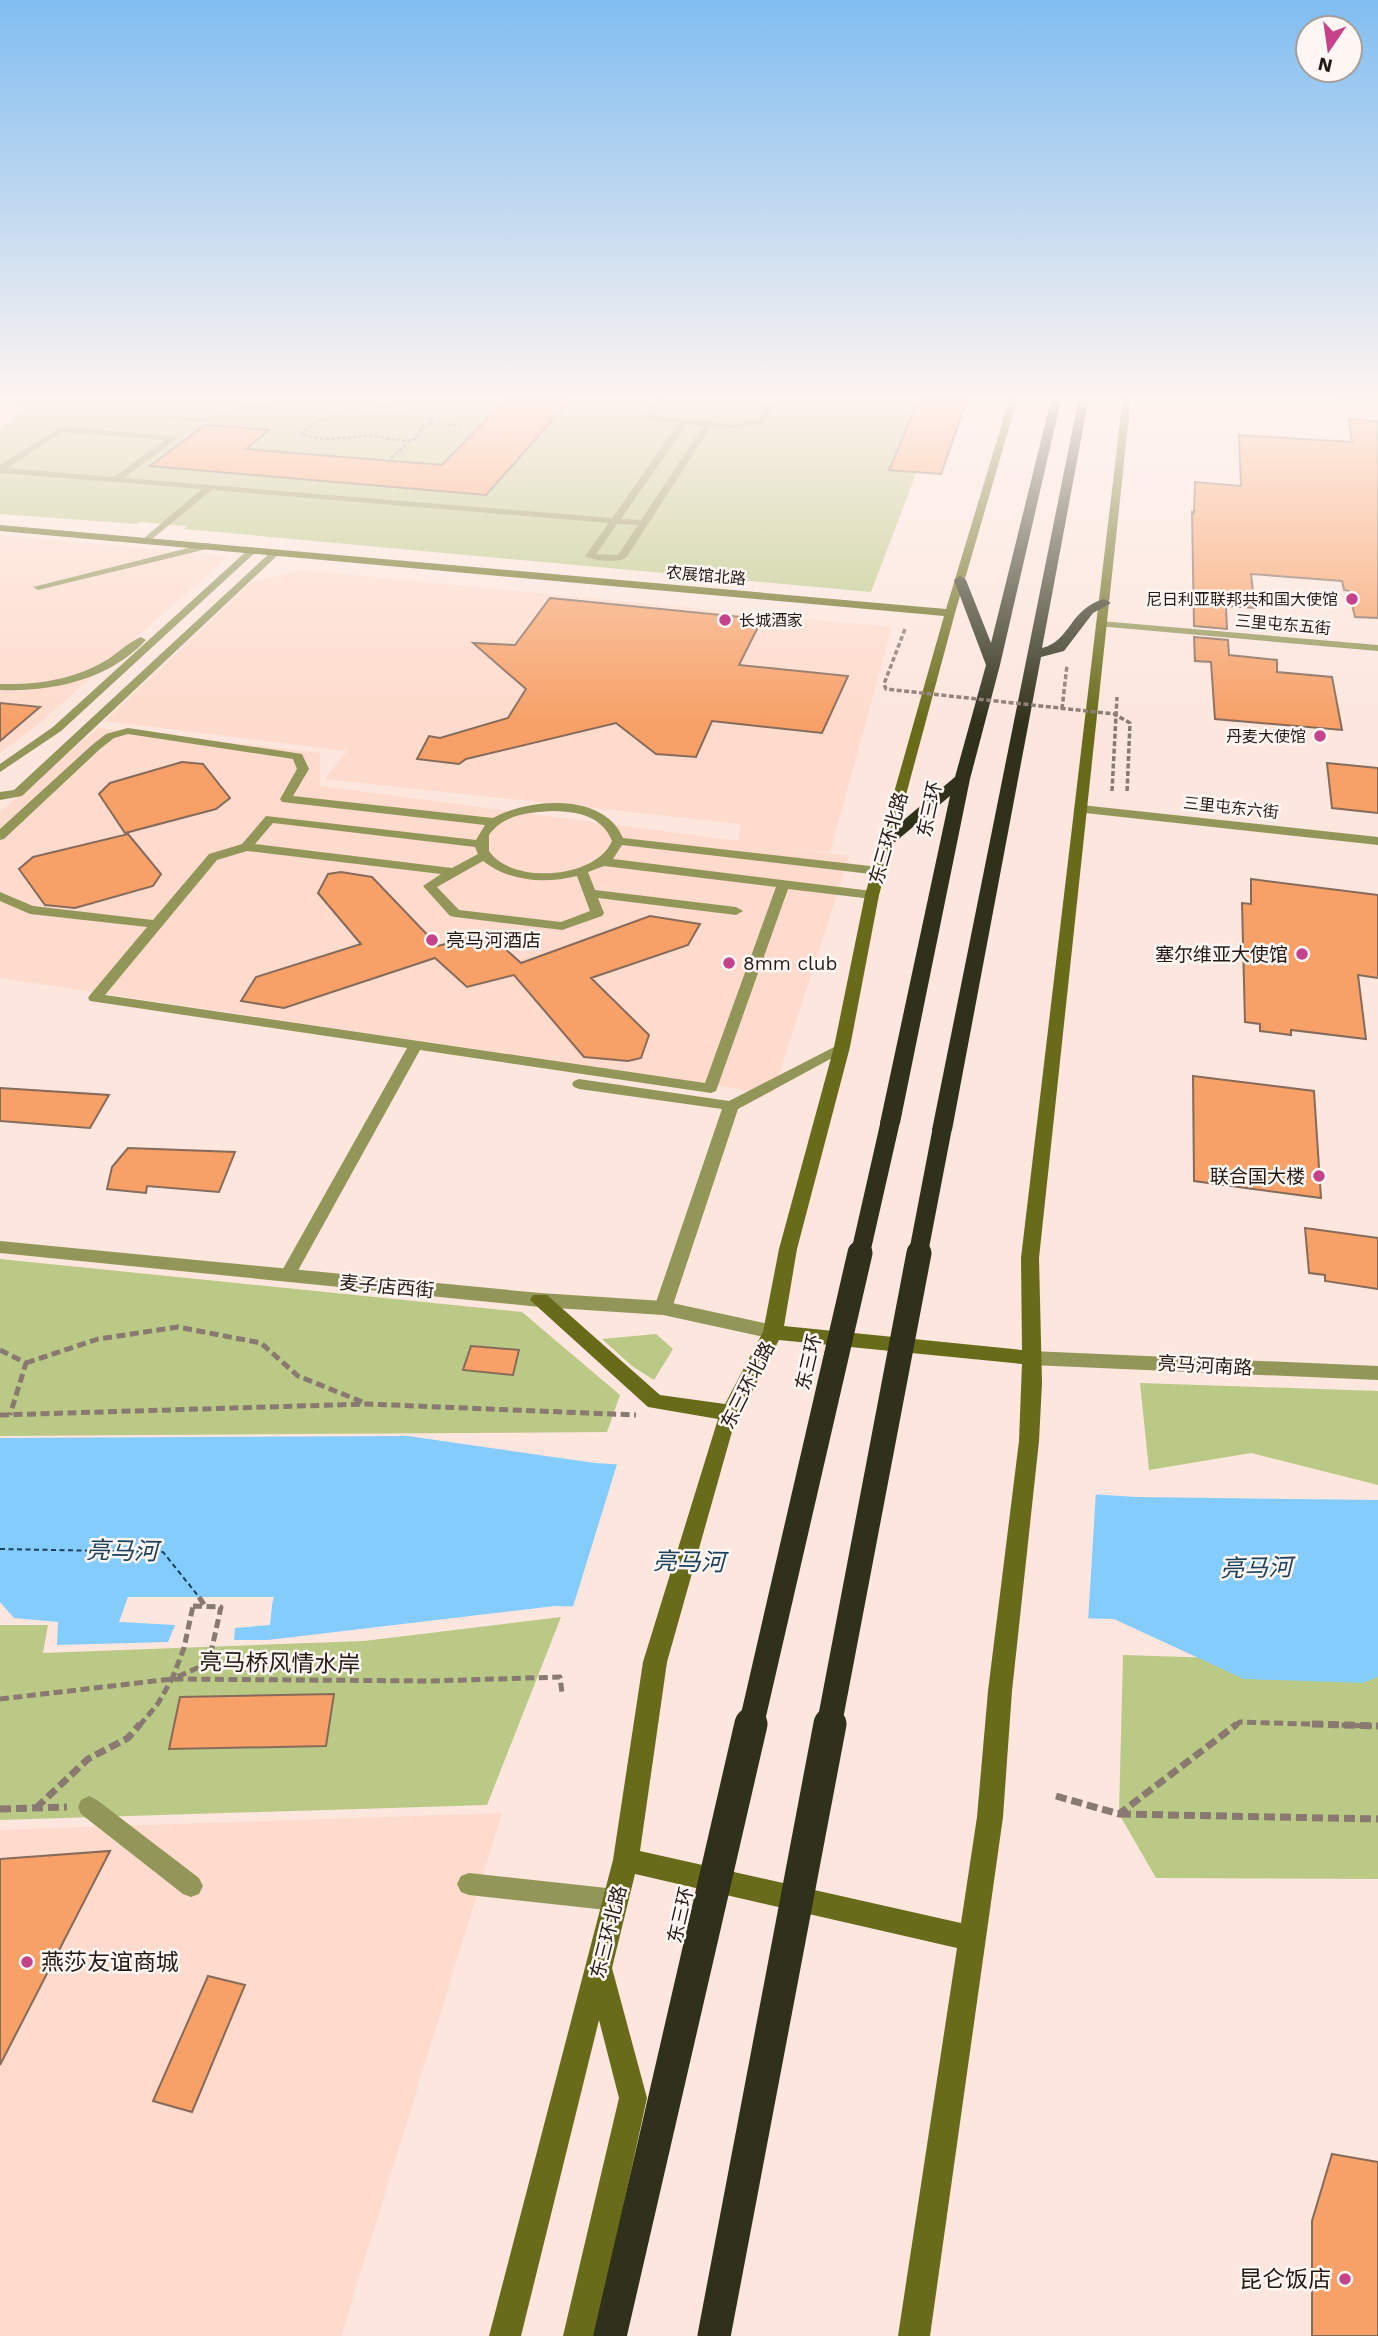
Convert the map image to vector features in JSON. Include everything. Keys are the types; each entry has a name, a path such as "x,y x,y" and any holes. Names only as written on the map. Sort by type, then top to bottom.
{"highway":[{"name":"东三环","path":"610,2336 890,1123 962,779 993,665 1031,506"},
{"path":"713,2336 1064,506"},
{"path":"960,580 993,665"},
{"path":"1036,654 1059,648 1088,610 1104,603"},
{"path":"889,839 962,779"}],"street":[{"name":"东三环北路","path":"505,2336 626,1860 655,1662 728,1421 773,1332 788,1249 842,1047 872,895 982,506"},
{"path":"914,2336 974,1939 989,1817 1000,1691 1029,1441 1030,1258 1113,506"},
{"name":"农展馆北路","path":"0,528 950,613"},
{"name":"三里屯东五街","path":"1101,624 1378,648"},
{"name":"三里屯东六街","path":"1081,809 1378,841"},
{"name":"麦子店西街","path":"0,1247 540,1300 663,1308 773,1332"},
{"path":"540,1300 655,1402 728,1421"},
{"path":"773,1332 1031,1358"},
{"name":"亮马河南路","path":"1031,1358 1378,1373"},
{"path":"626,1860 974,1939"},
{"path":"579,2336 633,2098 599,1968"}],"lane":[{"path":"146,540 187,506"},
{"path":"437,506 642,523"},
{"path":"626,506 590,556 621,558 653,506"},
{"path":"38,587 208,546"},
{"path":"3,764 57,729 254,550"},
{"path":"18,793 276,552"},
{"path":"0,687 30,689 60,685 105,666 128,651 207,581 222,580 237,587"},
{"path":"0,836 110,736 128,731 298,756 303,769 286,799 495,822"},
{"path":"0,796 18,793 43,796"},
{"path":"582,872 597,912 562,926 455,913 429,886 454,872 481,850 483,832 495,822 531,808 571,809 601,817 609,823 618,841 613,853 603,863 582,872 547,877 523,875 495,866 481,850 270,819 246,847 233,853 213,856 95,998 711,1087 783,884"},
{"path":"618,841 879,871"},
{"path":"246,847 454,872"},
{"path":"603,863 872,895"},
{"path":"590,893 736,911"},
{"path":"0,896 30,909 155,924"},
{"path":"287,1276 416,1044"},
{"path":"579,1084 731,1106 842,1047"},
{"path":"663,1308 731,1106"},
{"path":"89,1807 191,1886"},
{"path":"469,1884 616,1900"}],"path":[{"path":"905,629 884,684 887,689 1114,714 1130,723 1127,793"},
{"path":"1062,709 1067,667"},
{"path":"1112,791 1117,696"},
{"path":"0,1350 26,1363 98,1339 178,1327 261,1343 298,1376 367,1404"},
{"path":"10,1415 26,1363"},
{"path":"0,1415 367,1404 648,1416"},
{"path":"199,1597 205,1606"},
{"path":"36,1808 88,1759 128,1738 157,1705 172,1679 184,1648 193,1606 221,1606 212,1648 202,1666 172,1679"},
{"name":"亮马桥风情水岸","path":"0,1699 172,1679 432,1681 560,1677 562,1693"},
{"path":"1119,1814 1240,1722 1378,1726"},
{"path":"1056,1796 1119,1814 1378,1819"},
{"path":"0,1808 89,1807"}],"shaded area":[{"path":"0,535 229,556 34,728 0,753"},
{"path":"301,570 892,627 830,852 781,847 849,856 773,1094 0,978 0,812 98,728 320,753 320,786 738,841 741,824 325,779 347,751 105,721 252,582"},
{"path":"502,1813 341,2336 0,2336 0,1830"}],"green space":[{"path":"0,506 904,506 871,592 184,529 187,526 0,514"},
{"path":"0,1259 522,1312 620,1395 607,1432 0,1436"},
{"path":"656,1334 673,1349 654,1380 632,1366 602,1339"},
{"path":"1140,1383 1378,1391 1378,1485 1251,1453 1149,1470"},
{"path":"561,1617 487,1805 0,1820 0,1625 48,1625 43,1653 364,1641"},
{"path":"1123,1655 1378,1663 1378,1879 1156,1878 1119,1814"}],"water":[{"name":"亮马河","path":"408,1436 595,1463 1137,1497 1378,1500 1378,1677 1363,1683 1244,1679 1114,1619 555,1606 268,1640 234,1640 235,1628 270,1625 273,1597 128,1597 119,1622 175,1625 168,1642 57,1645 58,1622 14,1618 0,1602 0,1438"}],"pier":[{"path":"618,1461 1096,1491 1088,1622 572,1610"},
{"path":"128,1597 274,1597 267,1618 270,1601 130,1601 123,1617"}],"building":[{"path":"1194,506 1378,506 1378,618 1355,617 1349,591 1344,590 1342,581 1251,574 1255,608 1226,606 1227,629 1194,626 1192,512 1194,513"},
{"path":"550,598 762,619 739,665 848,676 822,733 712,721 696,757 656,754 616,723 466,759 459,764 417,759 429,736 440,738 508,718 526,689 473,643 515,645"},
{"path":"1194,637 1228,640 1229,655 1277,660 1277,672 1332,677 1342,730 1215,719 1211,662 1195,661"},
{"path":"0,703 40,707 0,741"},
{"path":"182,762 203,764 230,798 216,809 125,833 99,794 110,783"},
{"path":"1327,763 1378,768 1378,813 1332,808"},
{"path":"128,834 161,874 153,886 75,908 45,905 19,869 33,857"},
{"path":"341,872 372,877 438,946 471,937 494,939 521,963 650,916 700,924 688,945 591,978 649,1035 641,1058 628,1061 584,1057 514,975 467,987 435,958 284,1008 241,1001 256,977 361,944 318,893 328,874"},
{"path":"1251,879 1378,895 1378,978 1358,975 1366,1039 1291,1030 1291,1035 1260,1031 1260,1024 1245,1022 1242,903 1251,904"},
{"path":"1193,1076 1314,1091 1321,1198 1194,1181"},
{"path":"0,1088 109,1095 90,1128 0,1121"},
{"path":"128,1148 235,1152 219,1192 147,1186 146,1193 107,1189 112,1167"},
{"path":"1305,1228 1378,1238 1378,1289 1325,1281 1325,1275 1309,1273"},
{"path":"471,1346 519,1350 513,1375 463,1370"},
{"path":"334,1694 326,1746 169,1749 180,1697"},
{"name":"燕莎友谊商城","path":"110,1851 0,2065 0,1859"},
{"path":"208,1976 245,1985 192,2112 153,2101"},
{"name":"昆仑饭店","path":"1332,2154 1378,2162 1378,2336 1312,2336 1312,2221"}],"ferry route":[{"path":"0,1549 163,1552 199,1597"}],"place":[{"name":"尼日利亚联邦共和国大使馆","path":"1352,599"},
{"name":"长城酒家","path":"725,620"},
{"name":"丹麦大使馆","path":"1320,736"},
{"name":"亮马河酒店","path":"432,940"},
{"name":"塞尔维亚大使馆","path":"1302,954"},
{"name":"8mm club","path":"729,963"},
{"name":"联合国大楼","path":"1319,1176"},
{"name":"燕莎友谊商城","path":"27,1962"},
{"name":"昆仑饭店","path":"1345,2279"}]}
